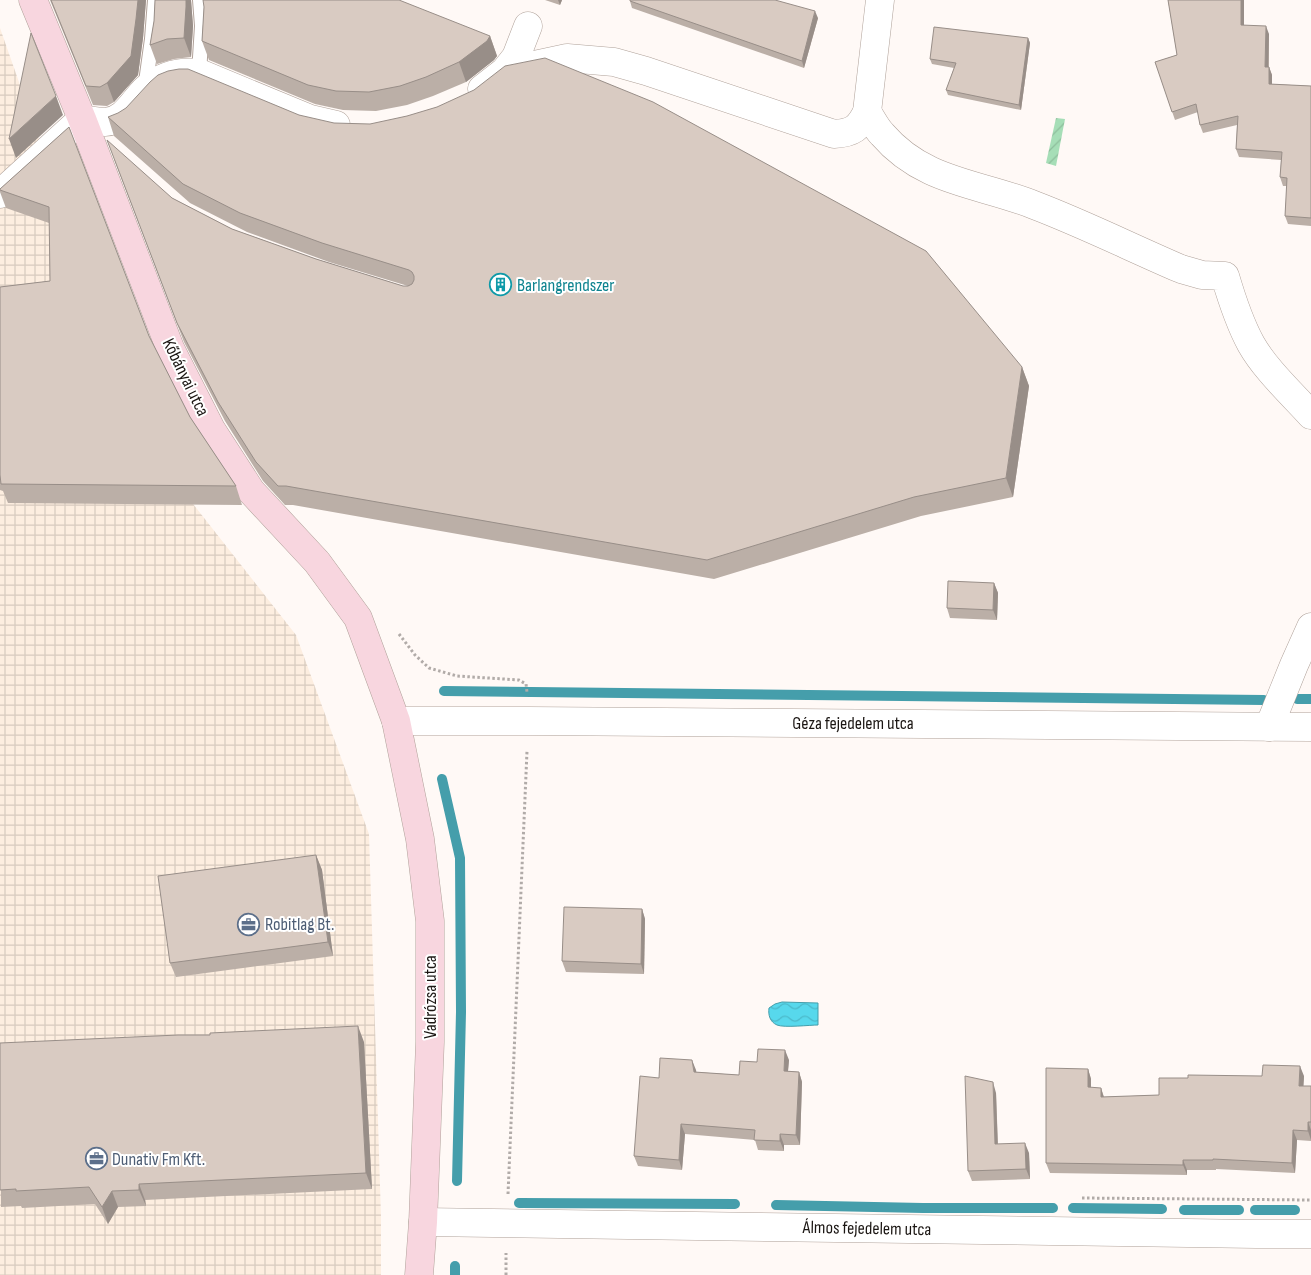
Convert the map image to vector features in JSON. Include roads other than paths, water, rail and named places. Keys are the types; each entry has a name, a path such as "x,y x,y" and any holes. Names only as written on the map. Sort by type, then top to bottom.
{"street":[{"name":"Kőbányai utca","path":"33,0 82,118 170,348 211,429 251,490 317,562 358,618 396,721"},
{"path":"506,71 567,58 614,62 834,134 844,133 853,130 861,123 867,112 880,0"},
{"path":"465,99 474,95 506,71 516,57 528,26"},
{"path":"0,194 82,118 106,122 120,117 145,90 156,82 168,76 186,72 199,73 310,119 341,126 359,126"},
{"path":"867,112 880,133 895,148 908,159 928,171 1034,204 1181,269 1202,275 1225,276 1236,313 1252,346 1271,371 1311,415"},
{"path":"1269,727 1311,627"},
{"name":"Géza fejedelem utca","path":"396,721 1311,727"},
{"name":"Vadrózsa utca","path":"396,721 420,840 430,921 430,1042 419,1275"},
{"name":"Álmos fejedelem utca","path":"422,1222 1311,1234"}],"lane":[{"path":"145,90 156,0"},
{"path":"199,73 202,26 200,0"},
{"path":"82,118 103,138"}],"water":[{"path":"782,1002 818,1003 818,1025 780,1026 775,1024 770,1018 769,1008"}],"waterway":[{"path":"444,691 1264,700"},
{"path":"1297,699 1311,699"},
{"path":"442,779 460,858 461,1012 457,1181"},
{"path":"519,1203 735,1204"},
{"path":"776,1205 1053,1208"},
{"path":"1073,1208 1162,1209"},
{"path":"1184,1210 1239,1210"},
{"path":"1255,1210 1295,1210"},
{"path":"455,1266 455,1275"}],"place":[{"name":"Barlangrendszer","path":"501,285"},
{"name":"Robitlag Bt.","path":"249,924"},
{"name":"Dunativ Fm Kft.","path":"96,1159"}]}
